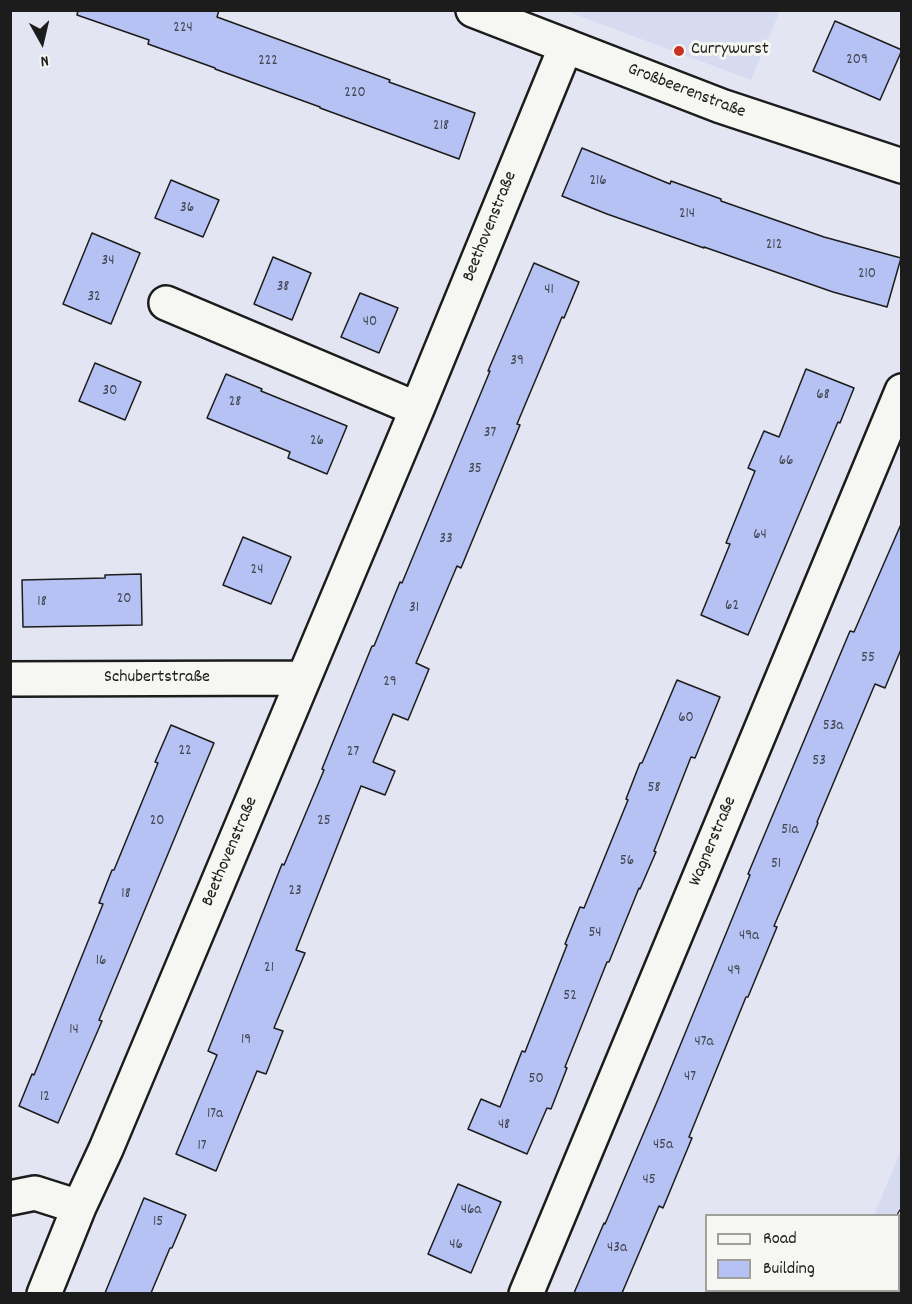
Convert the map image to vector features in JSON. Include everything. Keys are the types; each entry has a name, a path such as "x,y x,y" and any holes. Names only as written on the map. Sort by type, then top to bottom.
{"street":[{"name":"Großbeerenstraße","path":"473,10 721,106 902,166"},
{"name":"Beethovenstraße","path":"44,1293 417,409 566,46"},
{"path":"166,303 417,409"},
{"name":"Wagnerstraße","path":"526,1293 902,391"},
{"name":"Schubertstraße","path":"10,679 304,678"},
{"path":"10,1198 35,1193 79,1207"}],"shaded area":[{"path":"566,11 780,11 751,80"},
{"path":"901,1150 901,1293 842,1293 900,1292 900,1214 874,1214"}],"building":[{"path":"78,10 219,10 217,17 475,113 459,159 148,44 149,40 77,15"},
{"path":"835,21 902,50 880,100 813,71"},
{"path":"582,148 670,184 671,181 824,237 901,258 887,307 833,292 704,248 562,196"},
{"path":"171,180 219,200 203,237 155,218"},
{"path":"92,233 140,253 111,324 63,304"},
{"path":"273,257 311,273 292,320 254,304"},
{"path":"534,263 579,282 517,424 520,425 461,568 457,566 416,663 429,669 408,720 393,714 373,762 395,771 385,795 361,786 296,950 305,953 274,1028 283,1031 266,1074 257,1071 216,1171 176,1154 217,1055 208,1051 282,864 284,865 324,770 322,769 372,646 374,646 400,582 402,583"},
{"path":"360,293 398,308 379,353 341,337"},
{"path":"95,363 141,382 125,420 79,401"},
{"path":"806,369 854,388 748,635 701,615 730,544 726,543 755,471 748,468 764,431 779,437"},
{"path":"226,374 347,426 327,474 288,458 290,452 207,418"},
{"path":"902,522 902,647 885,688 875,684 774,926 777,927 689,1137 692,1138 663,1208 659,1206 622,1293 574,1293 659,1097 750,875 748,874 850,631 854,632"},
{"path":"243,537 291,557 271,604 223,585"},
{"path":"141,574 142,625 23,627 22,580 105,578 105,575"},
{"path":"677,680 720,697 695,758 691,757 654,851 656,852 609,962 607,962 565,1067 567,1068 551,1109 547,1108 527,1154 468,1129 481,1099 500,1107 522,1051 525,1052 580,907 584,908 628,800 626,799 640,763 642,763"},
{"path":"171,725 214,743 99,1020 102,1021 58,1123 19,1106 32,1074 34,1075 103,904 99,903 158,763 155,762"},
{"path":"458,1184 501,1202 471,1273 428,1254"},
{"path":"144,1198 186,1215 151,1293 105,1293"}],"railway":[{"path":"900,1216 902,1212"},
{"path":"900,1274 902,1270"}],"place":[{"name":"Currywurst","path":"679,51"}]}
